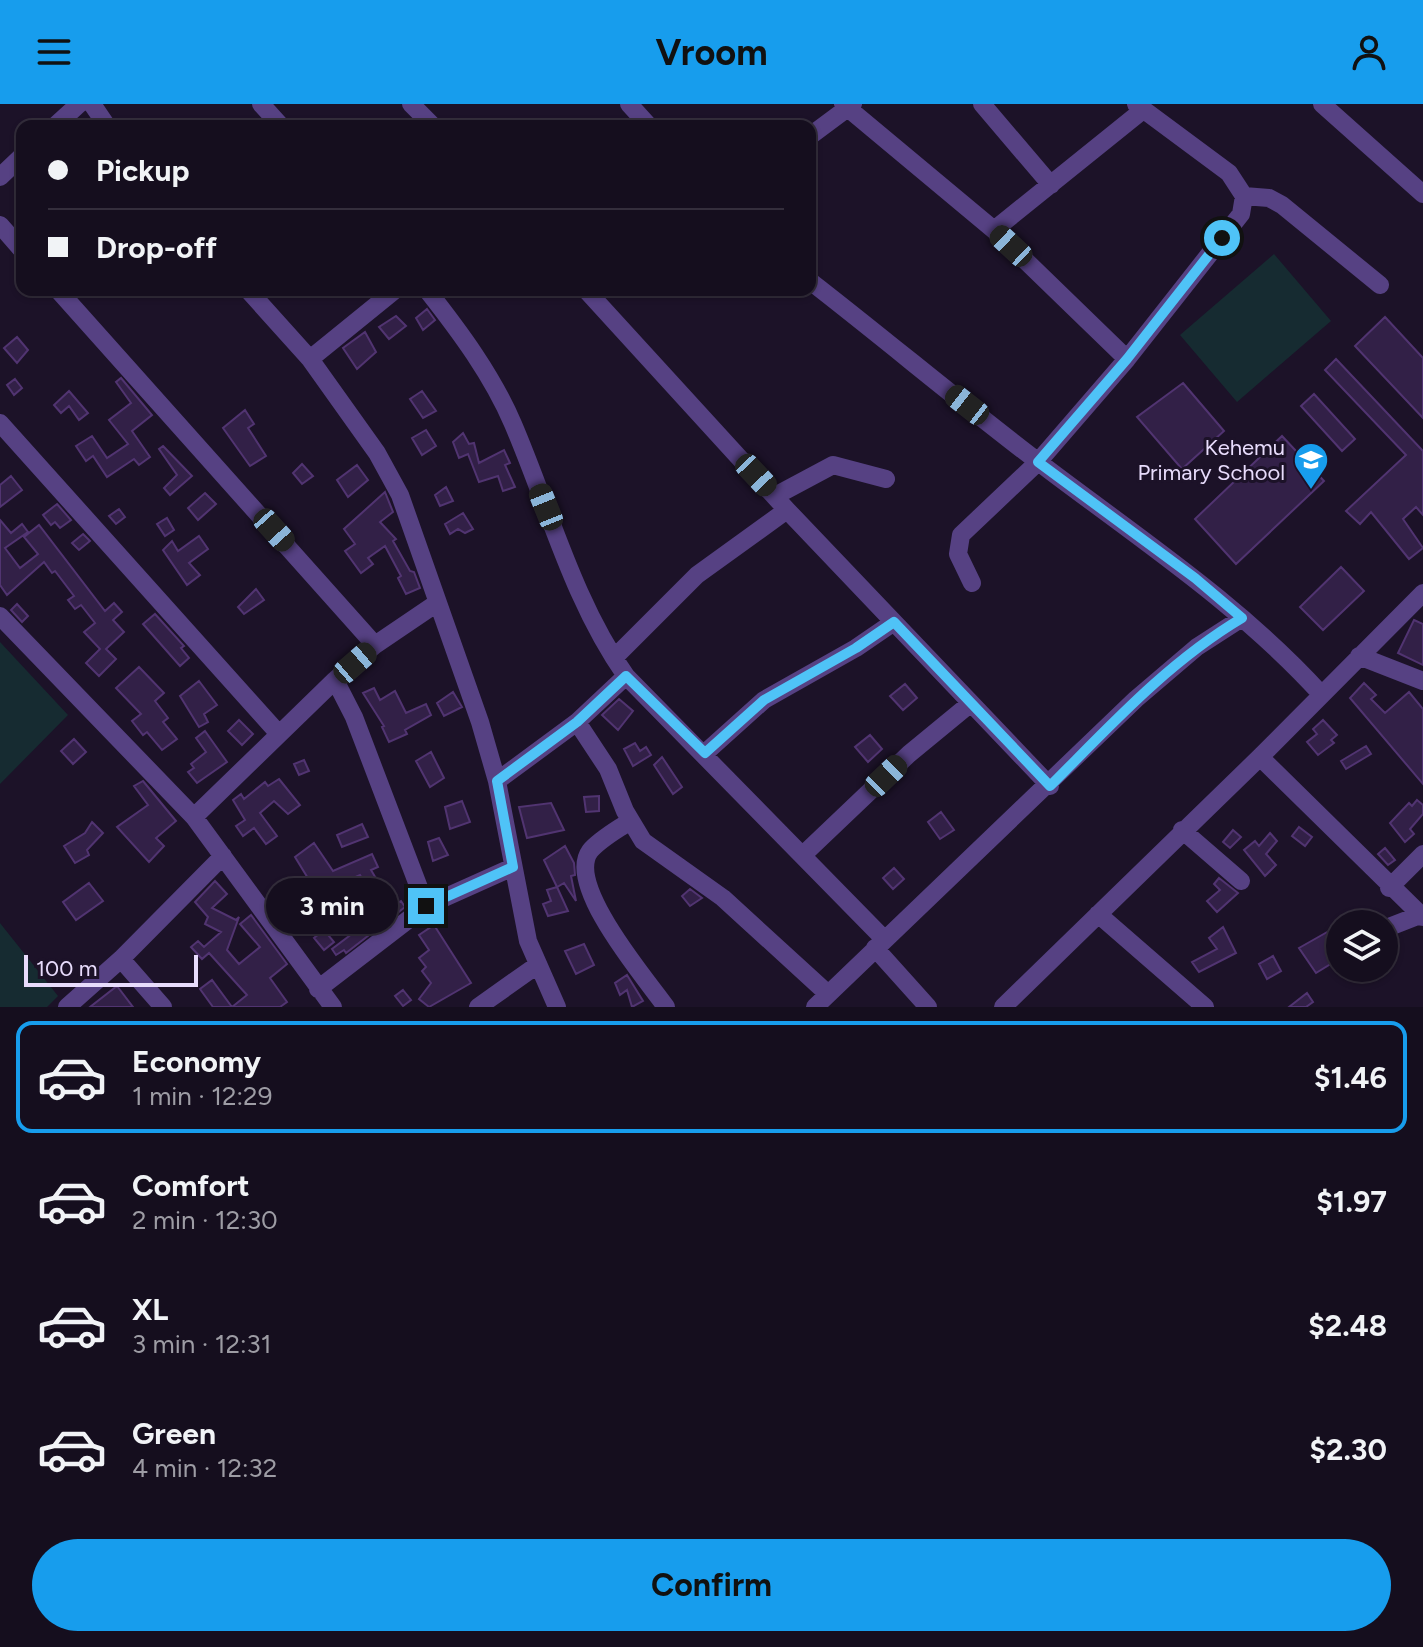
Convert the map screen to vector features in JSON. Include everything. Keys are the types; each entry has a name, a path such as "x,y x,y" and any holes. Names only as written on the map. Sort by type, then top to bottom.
{"street":[{"path":"62,120 79,104"},
{"path":"261,104 276,120"},
{"path":"411,104 427,120"},
{"path":"629,104 644,120"},
{"path":"982,104 1051,185"},
{"path":"1322,104 1423,194"},
{"path":"816,131 848,105 994,230 1127,359"},
{"path":"972,583 958,554 961,535 1038,462 1127,359 1241,214 1244,196 1229,173 1140,107 994,230"},
{"path":"0,177 16,162"},
{"path":"1244,196 1269,198 1282,205 1380,285"},
{"path":"0,225 16,243"},
{"path":"816,286 1038,462 1195,578 1292,662 1321,694"},
{"path":"63,296 375,645"},
{"path":"253,296 310,359 391,476 410,518 497,781 536,966 557,1007"},
{"path":"310,359 388,296"},
{"path":"431,296 477,359 512,422 592,620 626,676 804,854 928,1007"},
{"path":"599,296 781,503 1050,786"},
{"path":"0,423 279,734"},
{"path":"614,658 697,575 781,503 833,465 886,479"},
{"path":"1003,1007 1423,593"},
{"path":"194,817 335,680 375,645 437,603"},
{"path":"0,616 194,817 333,1007"},
{"path":"577,722 608,769 630,821 643,841 723,898 821,1001 1168,672 1197,647 1242,618"},
{"path":"705,753 764,700 856,648 894,622"},
{"path":"1359,656 1423,681"},
{"path":"497,781 577,722 626,676"},
{"path":"335,680 354,717 426,906"},
{"path":"804,854 909,754 971,703"},
{"path":"1260,757 1389,888 1422,916"},
{"path":"630,821 590,851 586,864 589,887 601,916 666,1007"},
{"path":"1182,830 1241,881"},
{"path":"1389,888 1423,854"},
{"path":"67,1007 121,959 223,856"},
{"path":"318,989 426,906 513,867"},
{"path":"1098,914 1205,1007"},
{"path":"1398,924 1422,916"},
{"path":"121,959 163,1007"},
{"path":"478,1007 536,966"}],"shaded area":[{"path":"1274,254 1331,321 1237,402 1180,335"},
{"path":"0,642 68,715 0,784"},
{"path":"0,923 58,996 47,1007 0,1007"}],"building":[{"path":"427,309 435,320 423,330 416,318"},
{"path":"396,316 406,326 389,339 379,327"},
{"path":"1385,317 1423,358 1423,418 1355,346"},
{"path":"365,332 376,352 357,369 343,348"},
{"path":"17,337 28,350 17,363 4,348"},
{"path":"1336,359 1423,451 1423,515 1416,507 1403,519 1423,548 1409,559 1371,512 1360,524 1346,511 1406,455 1325,370"},
{"path":"121,378 152,415 132,431 150,457 139,465 134,459 107,477 93,456 86,461 76,446 92,436 107,458 128,444 109,420 131,403 116,382"},
{"path":"15,379 22,388 14,395 7,385"},
{"path":"1183,383 1224,431 1182,469 1137,417"},
{"path":"69,391 88,413 79,420 69,406 61,413 54,405"},
{"path":"422,391 436,411 423,418 410,399"},
{"path":"1314,394 1355,439 1342,451 1301,406"},
{"path":"245,410 254,424 248,428 266,456 250,466 223,428"},
{"path":"426,430 436,446 422,455 412,438"},
{"path":"463,433 469,444 474,443 479,463 504,450 510,463 505,465 515,487 503,491 498,476 479,482 468,454 459,458 453,442"},
{"path":"1282,436 1324,481 1236,564 1195,519"},
{"path":"163,446 192,476 170,495 164,488 177,475 159,449"},
{"path":"302,464 313,476 302,484 293,473"},
{"path":"357,465 368,480 348,497 337,480"},
{"path":"11,476 22,490 0,507 0,485"},
{"path":"446,487 453,501 440,506 435,495"},
{"path":"385,492 393,512 380,522 396,539 393,541 410,571 414,572 420,588 406,594 398,578 401,576 385,546 368,558 373,564 361,573 345,551 355,544 344,529"},
{"path":"205,493 216,504 198,520 188,508"},
{"path":"57,504 71,520 60,528 55,522 51,525 43,515"},
{"path":"119,509 125,517 116,524 109,516"},
{"path":"463,513 473,529 465,533 458,529 450,534 445,524"},
{"path":"167,518 174,530 165,536 157,524"},
{"path":"0,520 11,533 22,524 28,532 5,548 20,568 38,554 24,537 39,525 105,611 114,603 122,612 113,620 124,632 106,649 116,659 99,676 86,663 100,649 84,632 95,623 81,605 75,609 68,600 74,596 55,571 52,573 44,562 7,595 0,585"},
{"path":"83,534 90,541 79,550 72,543"},
{"path":"199,536 208,549 189,563 200,575 187,585 163,550 172,541 178,551"},
{"path":"1341,567 1364,591 1323,630 1300,607"},
{"path":"256,589 264,600 244,614 238,607"},
{"path":"17,604 28,616 22,622 11,610"},
{"path":"155,614 184,646 181,648 189,658 180,666 143,624"},
{"path":"1414,620 1423,624 1423,665 1398,653"},
{"path":"139,667 164,693 155,701 168,718 163,722 177,739 162,750 147,732 143,735 132,721 141,714 116,688"},
{"path":"199,681 217,705 204,714 208,722 199,727 180,696"},
{"path":"1364,683 1376,695 1371,699 1385,713 1409,692 1423,709 1423,784 1350,698"},
{"path":"905,684 917,698 903,710 890,696"},
{"path":"374,688 380,700 395,691 406,713 426,704 431,715 405,730 407,734 389,742 384,726 363,693"},
{"path":"453,692 462,707 444,716 437,703"},
{"path":"619,699 633,711 618,730 602,715"},
{"path":"239,720 253,734 242,745 228,731"},
{"path":"1323,720 1337,735 1331,740 1334,743 1318,755 1307,742 1317,734 1313,729"},
{"path":"205,731 227,762 197,783 188,772 194,768 191,764 206,752 196,738"},
{"path":"870,735 882,749 868,762 855,747"},
{"path":"74,739 86,752 73,764 61,751"},
{"path":"635,743 640,751 646,747 651,755 633,766 624,749"},
{"path":"1366,746 1371,754 1346,769 1341,761"},
{"path":"431,752 444,778 430,787 416,761"},
{"path":"662,757 682,787 673,794 654,765"},
{"path":"304,760 309,771 299,775 294,764"},
{"path":"279,779 300,805 288,814 274,801 260,813 277,836 266,844 254,828 243,836 236,826 245,820 233,800 241,794 244,799 265,782 268,786"},
{"path":"143,781 176,821 156,838 164,846 149,862 117,827 148,805 134,786"},
{"path":"599,796 599,811 586,812 584,797"},
{"path":"1417,800 1423,805 1423,814 1410,829 1414,834 1405,842 1390,823 1409,803 1412,806"},
{"path":"462,801 470,822 450,829 445,807"},
{"path":"551,803 564,830 527,838 519,807"},
{"path":"941,812 954,830 940,839 928,822"},
{"path":"92,822 103,833 87,850 89,855 75,863 64,846 85,833"},
{"path":"362,824 368,837 342,847 337,835"},
{"path":"1299,827 1312,837 1305,846 1292,836"},
{"path":"1233,830 1241,837 1230,848 1223,842"},
{"path":"1270,833 1277,841 1266,854 1276,865 1265,876 1244,850 1255,841 1259,846"},
{"path":"439,838 448,855 433,861 428,842"},
{"path":"314,843 333,871 372,854 378,867 371,870 383,890 387,909 401,901 405,907 346,953 344,950 336,955 332,949 361,927 347,907 370,892 360,875 339,884 344,892 325,906 295,857"},
{"path":"565,846 574,863 575,875 571,876 576,901 564,883 557,887 544,860"},
{"path":"1385,848 1395,860 1388,865 1378,854"},
{"path":"894,868 904,879 893,889 883,878"},
{"path":"1219,878 1238,893 1217,912 1207,901 1220,890 1214,884"},
{"path":"215,881 227,894 212,908 236,920 239,917 227,950 239,964 260,947 240,924 251,915 287,964 270,978 287,1002 280,1007 232,1007 247,995 209,953 202,959 191,947 198,941 204,947 221,932 205,924 208,917 195,902"},
{"path":"89,883 103,901 76,920 63,902"},
{"path":"557,887 568,911 548,916 543,904 551,901 547,890"},
{"path":"690,889 702,898 690,906 682,896"},
{"path":"434,925 471,983 429,1007 419,999 431,983 422,971 426,967 419,958 429,950 419,935"},
{"path":"1223,927 1236,953 1199,972 1192,962 1217,949 1209,938"},
{"path":"324,930 334,942 324,950 314,938"},
{"path":"1326,933 1326,967 1316,973 1299,948"},
{"path":"584,944 594,965 576,974 565,951"},
{"path":"1273,956 1281,971 1267,979 1259,964"},
{"path":"627,975 643,1001 632,1007 627,990 620,995 615,983"},
{"path":"212,980 232,1007 213,1007 200,989"},
{"path":"117,986 133,1007 90,1007"},
{"path":"403,990 411,1000 403,1006 395,996"},
{"path":"1307,993 1313,1002 1306,1007 1289,1007"}],"place":[{"name":"Kehemu Primary School","path":"1311,491"}],"route":[{"path":"426,906 513,867 497,781 577,722 626,676 705,753 764,700 856,648 894,622 1050,786 1136,699 1197,647 1242,618 1195,578 1038,462 1127,359 1222,238"}]}
